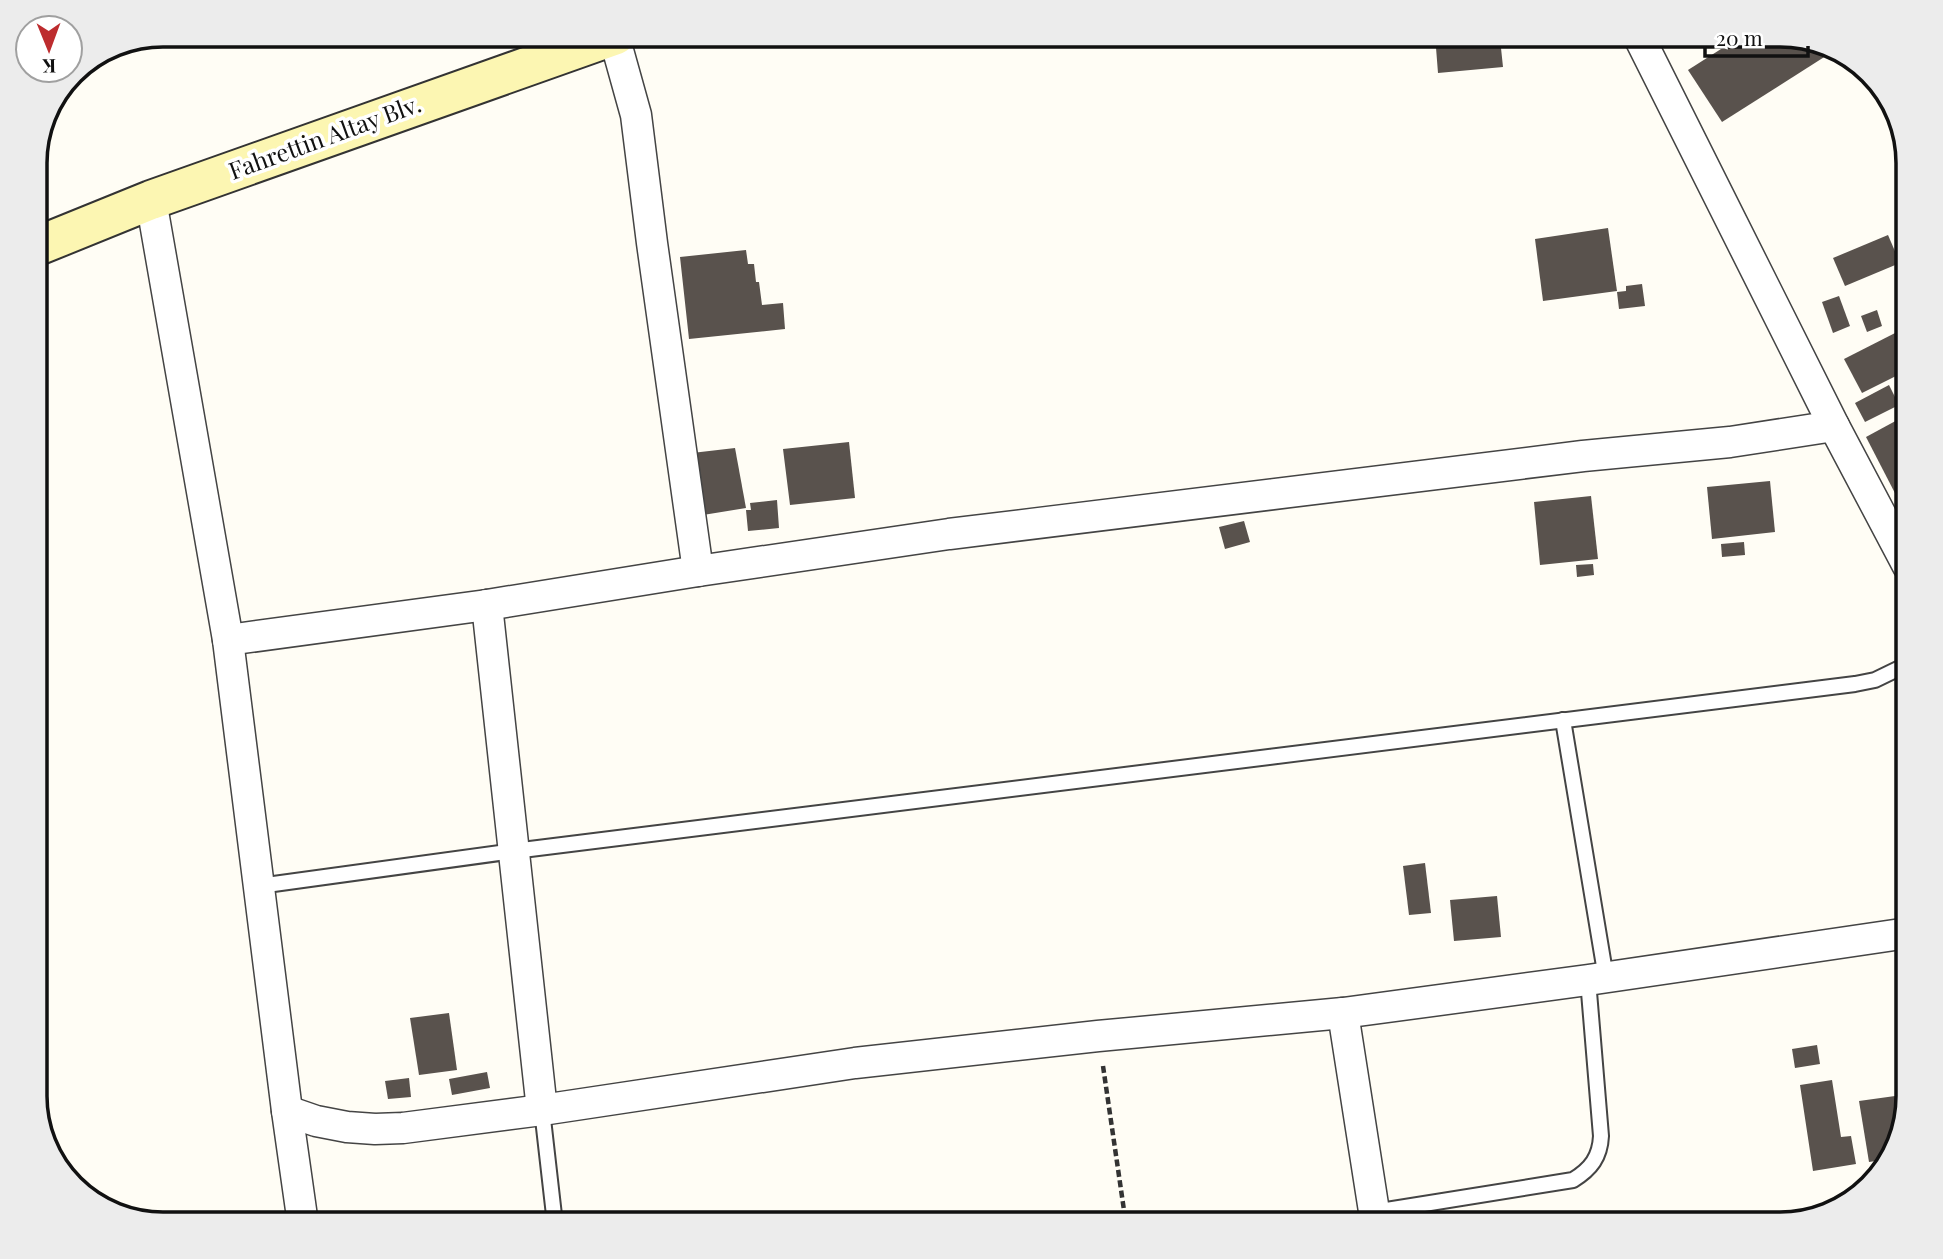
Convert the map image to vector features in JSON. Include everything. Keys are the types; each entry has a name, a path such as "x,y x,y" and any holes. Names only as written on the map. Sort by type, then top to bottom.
{"street":[{"name":"Fahrettin Altay Blv.","path":"47,242 151,200 581,47"},
{"path":"618,47 636,115 698,571"},
{"path":"1644,47 1834,426 1896,543"},
{"path":"151,200 229,640 301,1212"},
{"path":"229,640 487,605 949,534 1583,456 1730,442 1834,426"},
{"path":"487,605 542,1110"},
{"path":"287,1111 316,1121 347,1127 403,1128 855,1063 1098,1035 1343,1013 1896,935"},
{"path":"1343,1013 1374,1212"}],"lane":[{"path":"259,886 514,851 1855,684 1875,680 1896,670"},
{"path":"1406,1212 1573,1180 1585,1173 1594,1163 1600,1149 1597,979 1563,720"},
{"path":"542,1110 554,1212"}],"path":[{"path":"1098,1035 1124,1212"}],"building":[{"path":"1436,47 1509,47 1501,48 1503,67 1438,73"},
{"path":"1724,47 1802,49 1825,56 1722,122 1688,70"},
{"path":"1608,228 1617,291 1543,301 1535,239"},
{"path":"1888,235 1896,254 1896,265 1845,286 1833,258"},
{"path":"746,250 748,264 754,264 762,305 783,303 785,329 689,339 680,257"},
{"path":"1642,284 1645,306 1619,309 1617,292 1626,291 1626,286"},
{"path":"1839,296 1850,326 1833,333 1822,302"},
{"path":"1877,310 1882,326 1867,332 1861,316"},
{"path":"1896,333 1896,376 1862,393 1844,359"},
{"path":"1889,385 1896,399 1896,406 1865,422 1855,403"},
{"path":"1896,421 1896,495 1866,437"},
{"path":"849,442 855,498 790,505 783,449"},
{"path":"735,448 746,508 703,515 692,453"},
{"path":"1770,481 1775,532 1712,539 1707,487"},
{"path":"1591,496 1598,559 1540,565 1534,502"},
{"path":"777,500 779,528 748,531 746,510 751,510 750,503"},
{"path":"1244,521 1250,542 1225,549 1219,527"},
{"path":"1744,542 1745,555 1722,557 1721,544"},
{"path":"1593,564 1594,575 1577,577 1576,565"},
{"path":"1425,863 1431,913 1409,915 1403,866"},
{"path":"1497,896 1501,937 1454,941 1450,900"},
{"path":"449,1013 457,1070 419,1075 410,1018"},
{"path":"1817,1045 1820,1064 1795,1068 1792,1049"},
{"path":"487,1072 490,1088 452,1095 449,1079"},
{"path":"409,1078 411,1097 388,1099 385,1081"},
{"path":"1832,1080 1841,1137 1851,1136 1856,1164 1813,1171 1800,1085"},
{"path":"1895,1096 1890,1133 1875,1161 1869,1162 1859,1101"}]}
